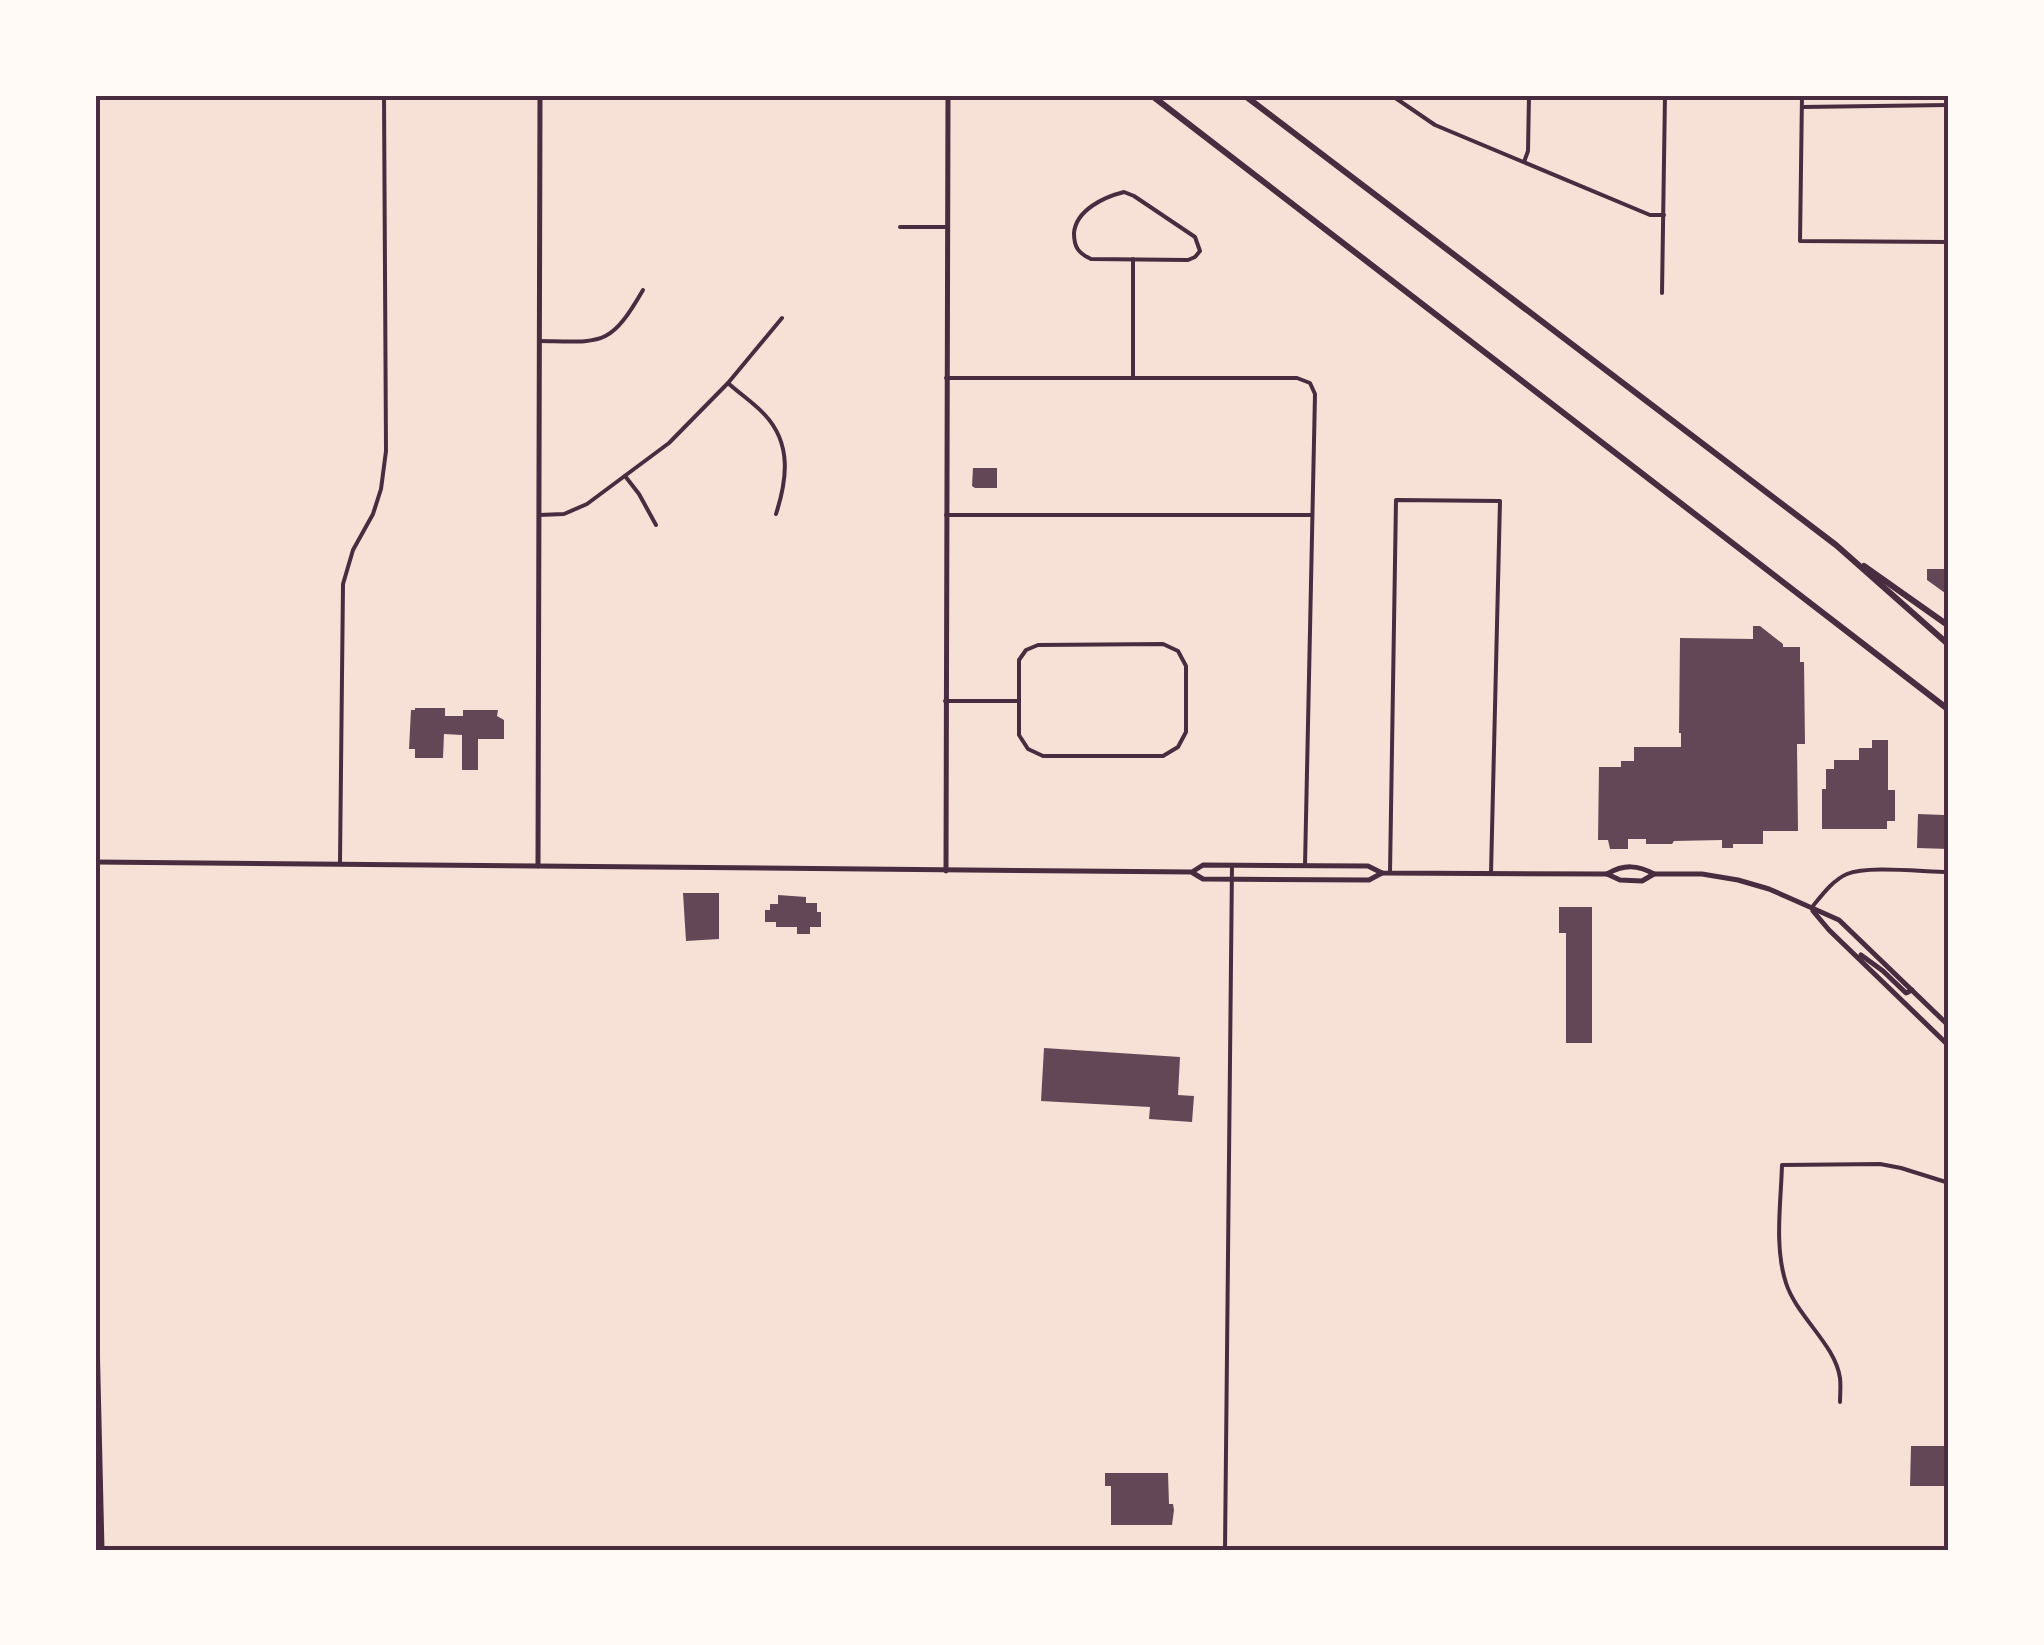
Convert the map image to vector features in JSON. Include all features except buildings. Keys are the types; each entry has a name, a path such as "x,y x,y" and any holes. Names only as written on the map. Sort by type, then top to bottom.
{"highway":[{"path":"1151,95 1949,710"},
{"path":"1244,95 1836,545 1949,626"},
{"path":"1836,545 1949,644"}],"main road":[{"path":"946,871 948,95"},
{"path":"538,866 540,96"},
{"path":"95,862 1192,872 1203,879 1369,880 1382,873"},
{"path":"1192,872 1203,865 1232,865 1368,866 1382,873 1608,874 1631,881 1642,881 1654,874"},
{"path":"1608,874 1619,867 1642,867 1654,874 1702,874 1769,888 1838,920 1949,1026"},
{"path":"1811,908 1949,1046"},
{"path":"1850,948 1883,971 1906,994 1912,990"},
{"path":"95,1250 102,1550"}],"street":[{"path":"340,864 343,584 352,550 373,514 386,451 384,95"},
{"path":"486,95 540,96"},
{"path":"1391,95 1435,125 1650,215 1664,215"},
{"path":"1524,162 1528,151 1529,95"},
{"path":"1662,294 1666,95"},
{"path":"1802,95 1800,241 1949,242"},
{"path":"1802,107 1949,106"},
{"path":"1124,192 1199,243 1200,251 1188,260 1133,259 1091,259 1082,254 1074,241 1079,215 1124,192"},
{"path":"900,227 947,226"},
{"path":"1133,259 1134,378"},
{"path":"540,341 605,337 625,320 643,290"},
{"path":"539,515 564,514 587,504 682,432 782,318"},
{"path":"946,378 1297,378 1310,382 1315,394 1306,866"},
{"path":"728,383 765,415 785,452 785,486 776,514"},
{"path":"625,476 656,524"},
{"path":"1390,873 1396,500 1500,501 1491,873"},
{"path":"946,516 1312,515"},
{"path":"1163,644 1178,651 1186,666 1186,732 1178,747 1164,756 1043,756 1028,749 1020,735 1019,701 1019,660 1026,650 1038,646 1163,644"},
{"path":"945,701 1019,701"},
{"path":"1225,1550 1232,865"},
{"path":"1811,908 1845,874 1860,870 1949,872"},
{"path":"1840,1402 1840,1376 1834,1360 1786,1285 1780,1252 1782,1164 1880,1164 1949,1183"}]}
